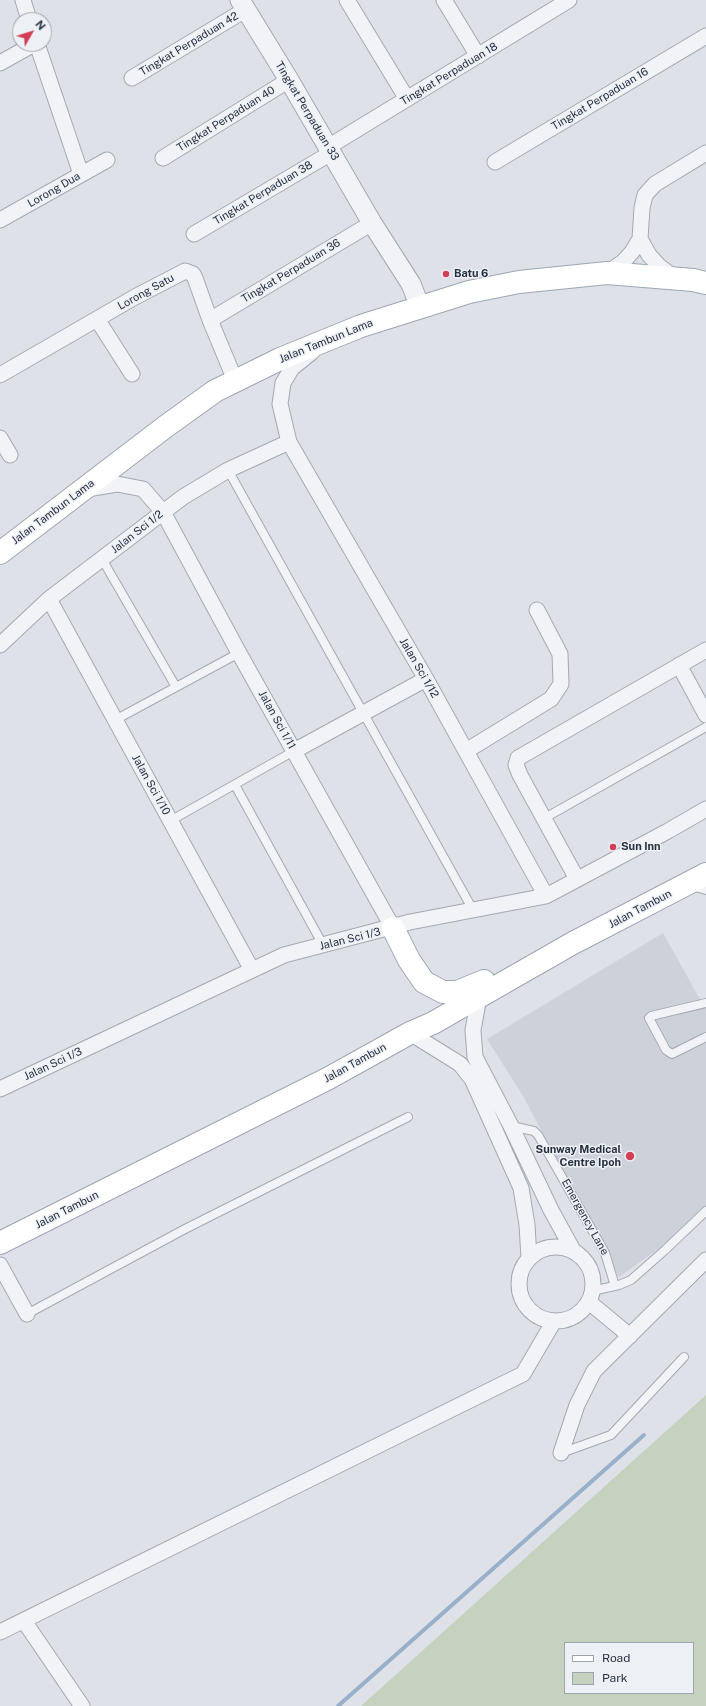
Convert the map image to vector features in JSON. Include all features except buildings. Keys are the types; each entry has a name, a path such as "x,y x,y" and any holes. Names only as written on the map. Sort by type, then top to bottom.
{"main road":[{"name":"Jalan Tambun Lama","path":"0,553 193,407 243,377 280,359 361,326 470,292 519,282 607,273 706,283"},
{"name":"Jalan Tambun","path":"0,1243 321,1082 410,1033 433,1023 573,944 696,888 706,874"},
{"path":"393,928 409,960 424,982 443,992 457,992 528,959 573,944"}],"street":[{"path":"23,0 27,12"},
{"path":"347,0 407,99"},
{"path":"444,0 478,56"},
{"name":"Tingkat Perpaduan 18","path":"330,150 407,99 478,56 548,6 569,0"},
{"name":"Tingkat Perpaduan 42","path":"132,78 243,5"},
{"name":"Tingkat Perpaduan 33","path":"243,5 289,80 372,223 411,284 420,307"},
{"name":"Tingkat Perpaduan 16","path":"495,162 706,36"},
{"path":"0,63 20,52"},
{"path":"40,52 81,174"},
{"name":"Tingkat Perpaduan 40","path":"163,158 289,80"},
{"name":"Tingkat Perpaduan 38","path":"194,234 330,150"},
{"path":"607,273 623,262 632,252 640,239 644,194 655,184 706,153"},
{"name":"Lorong Dua","path":"0,220 107,160"},
{"name":"Tingkat Perpaduan 36","path":"210,320 372,223"},
{"path":"640,239 649,255 659,266 677,279"},
{"name":"Lorong Satu","path":"0,375 97,319 185,271 193,274 210,320 243,377"},
{"path":"97,319 132,374"},
{"name":"Jalan Sci 1/12","path":"325,340 292,368 283,383 280,404 289,442 426,679 546,896"},
{"path":"0,438 10,455"},
{"name":"Jalan Sci 1/2","path":"0,645 49,599 183,497 228,470 289,442"},
{"name":"Jalan Sci 1/11","path":"83,489 117,484 143,489 163,512 393,928"},
{"name":"Jalan Sci 1/10","path":"49,599 252,970"},
{"path":"466,751 551,699 561,684 560,654 537,610"},
{"path":"577,879 520,775 516,765 518,758 706,650"},
{"path":"679,665 706,715"},
{"path":"294,751 426,679"},
{"name":"Jalan Sci 1/3","path":"0,1089 284,955 393,928 410,922 546,896 706,809"},
{"path":"479,997 473,1030 475,1057 511,1126 551,1210 574,1252"},
{"path":"410,1033 460,1064 472,1079 521,1188 527,1225 529,1258"},
{"path":"551,1247 563,1248 574,1252 583,1259 589,1269 592,1280 590,1296 582,1310 574,1316 564,1320 554,1321 542,1318 532,1312 524,1303 520,1292 519,1280 523,1268 529,1258 539,1251 551,1247"},
{"path":"561,1453 577,1404 594,1371 706,1260"},
{"path":"0,1265 27,1314"},
{"path":"590,1296 630,1336"},
{"path":"0,1632 523,1374 554,1321"},
{"path":"24,1621 82,1706"}],"lane":[{"path":"228,470 473,910"},
{"path":"102,559 176,687"},
{"path":"115,720 240,653"},
{"path":"543,819 706,727"},
{"path":"170,821 294,751"},
{"path":"235,784 323,945"},
{"path":"706,1003 651,1016 649,1018 666,1050 672,1054 706,1037"},
{"path":"27,1314 185,1229 408,1117"},
{"name":"Emergency Lane","path":"511,1126 534,1131 538,1135 605,1253 615,1286"},
{"path":"590,1296 631,1280 706,1211"},
{"path":"561,1453 611,1435 684,1357"}],"shaded area":[{"name":"Sunway Medical Centre Ipoh","path":"663,933 706,1010 706,1215 619,1277 523,1096 487,1039"}],"green space":[{"path":"706,1395 706,1706 361,1706"}],"waterway":[{"path":"338,1706 644,1435"}],"place":[{"name":"Batu 6","path":"446,274"},
{"name":"Sun Inn","path":"613,847"},
{"name":"Sunway Medical Centre Ipoh","path":"630,1156"}]}
